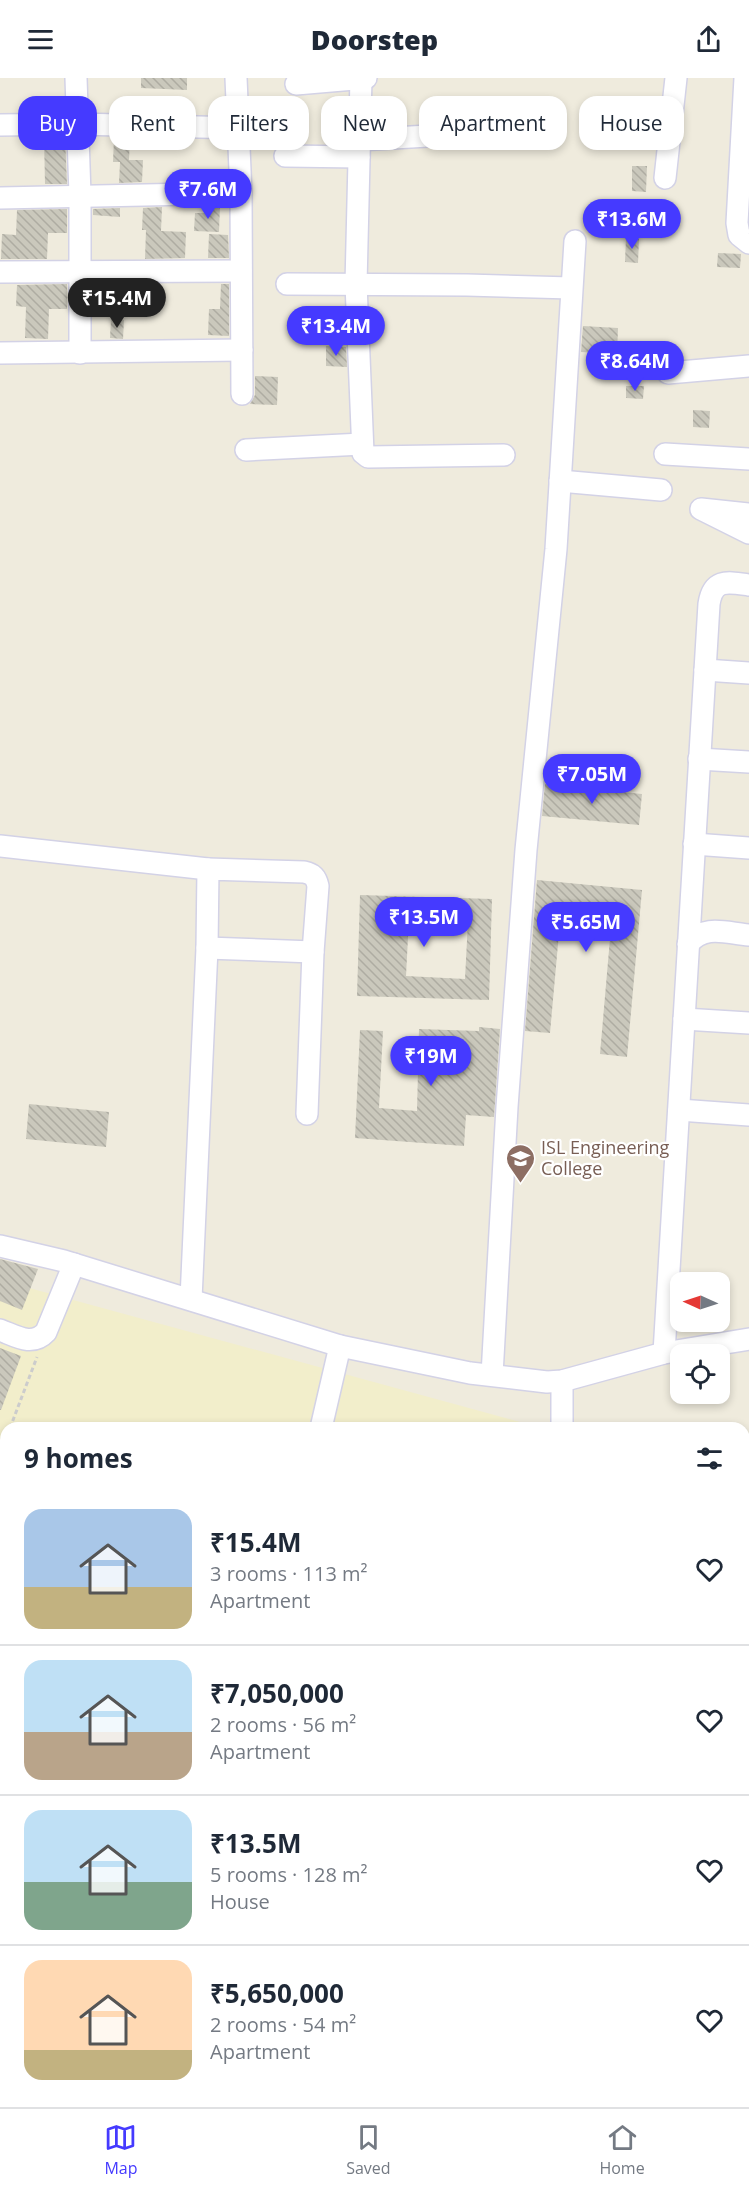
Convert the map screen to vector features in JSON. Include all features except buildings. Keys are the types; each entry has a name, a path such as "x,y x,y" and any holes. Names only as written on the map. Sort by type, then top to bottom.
{"street":[{"path":"76,78 77,96"},
{"path":"236,78 237,96"},
{"path":"360,96 361,78"},
{"path":"296,84 366,78"},
{"path":"665,178 676,78"},
{"path":"745,78 737,223 739,235 749,243"},
{"path":"97,124 208,127"},
{"path":"0,125 18,125"},
{"path":"79,150 80,353"},
{"path":"240,150 242,394"},
{"path":"285,156 340,150"},
{"path":"359,150 356,284 363,453 368,457 504,454"},
{"path":"0,198 241,193"},
{"path":"492,1375 507,1107 526,850 556,549 575,241"},
{"path":"0,272 241,271"},
{"path":"287,284 571,288"},
{"path":"0,353 242,350"},
{"path":"668,373 749,366"},
{"path":"246,450 362,444"},
{"path":"665,454 749,459"},
{"path":"560,481 661,490"},
{"path":"749,514 701,509 749,533"},
{"path":"664,1353 711,593 717,585 731,582 749,585"},
{"path":"705,670 749,673"},
{"path":"699,759 749,762"},
{"path":"694,844 749,848"},
{"path":"0,846 208,869 311,874 318,886 313,952 307,1114"},
{"path":"191,1299 207,948 208,869"},
{"path":"688,944 697,934 708,931 749,935"},
{"path":"207,948 313,952"},
{"path":"684,1019 749,1023"},
{"path":"678,1110 749,1115"},
{"path":"0,1246 74,1264 340,1346 470,1373 547,1382 562,1381 664,1353 749,1339"},
{"path":"0,1330 24,1340 41,1337 74,1264"},
{"path":"322,1422 340,1346"},
{"path":"562,1381 562,1422"}],"path":[{"path":"12,1422 47,1328"}],"shaded area":[{"path":"0,1280 520,1422 0,1422"}],"place":[{"name":"ISL Engineering College","path":"520,1184"}]}
